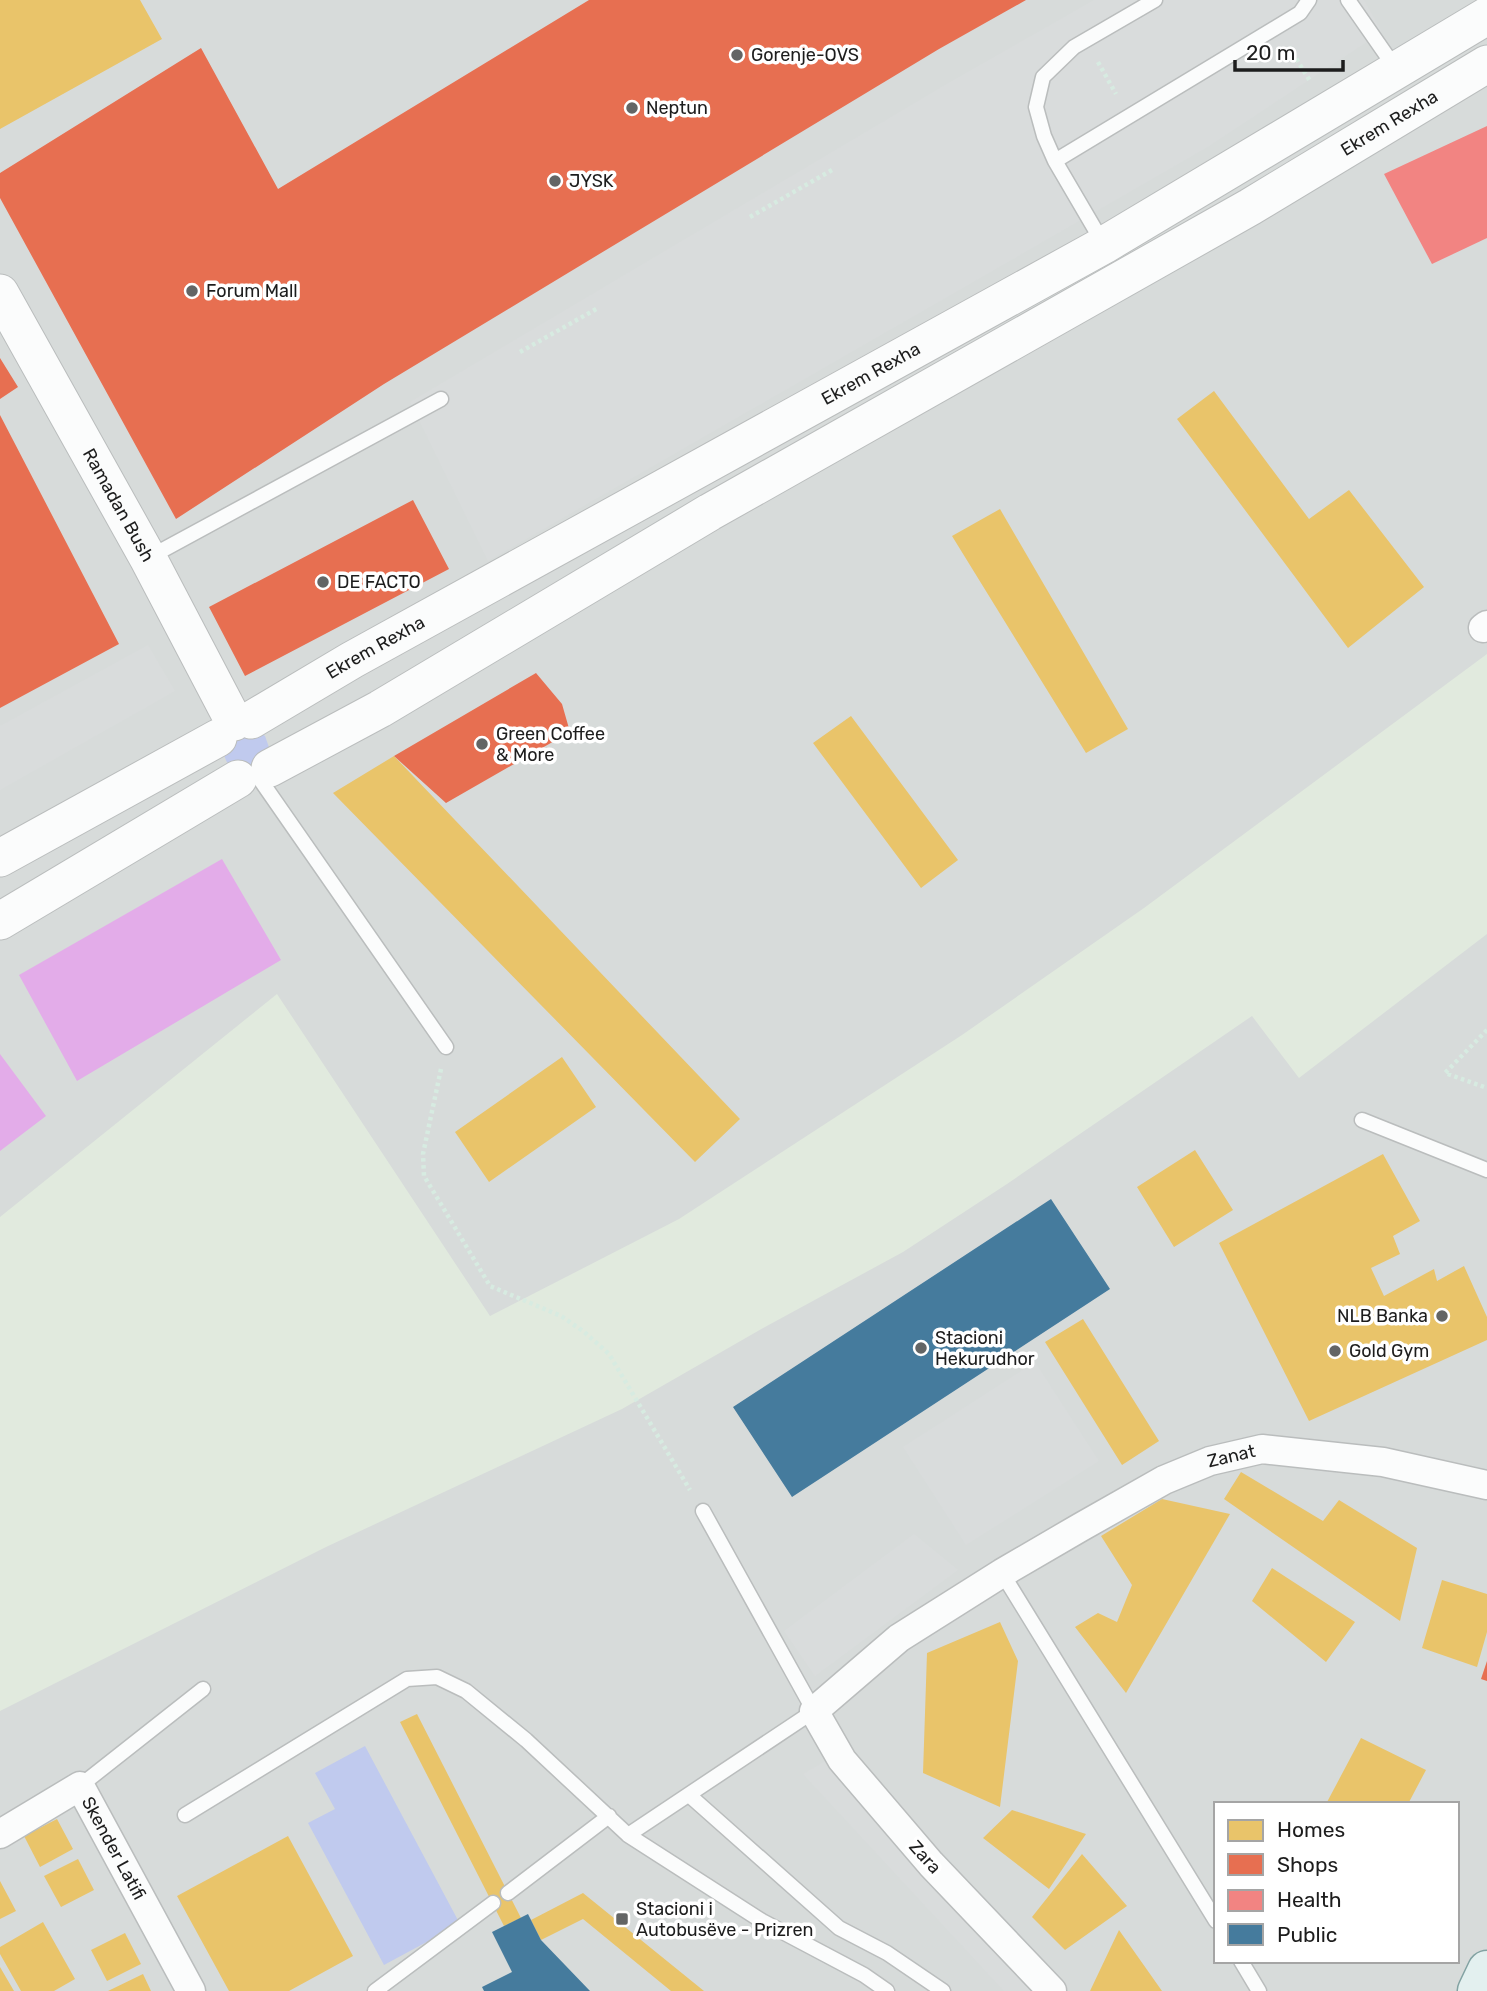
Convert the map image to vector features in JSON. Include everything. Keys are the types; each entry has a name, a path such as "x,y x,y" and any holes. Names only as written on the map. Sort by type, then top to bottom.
{"main road":[{"path":"1477,1991 1487,1970"}],"street":[{"name":"Ekrem Rexha","path":"0,858 1104,244 1487,16"},
{"name":"Ekrem Rexha","path":"0,921 256,775 380,709 710,512 1250,207 1487,64"},
{"name":"Ramadan Bush","path":"0,293 148,558 234,726"},
{"path":"261,723 275,738 276,754 256,775 228,775 216,757 216,746 234,726 261,723"},
{"name":"Zanat","path":"814,1711 899,1638 1002,1573 1164,1480 1210,1461 1262,1449 1383,1462 1487,1485"},
{"name":"Zara","path":"814,1711 842,1760 931,1864 1052,1991"},
{"name":"Skender Latifi","path":"0,1834 80,1786 191,1991"}],"lane":[{"path":"1104,244 1055,160 1044,136 1036,107 1043,77 1074,47 1155,0"},
{"path":"1055,160 1300,13 1308,0"},
{"path":"1348,0 1396,69"},
{"path":"148,558 441,399"},
{"path":"256,775 446,1047"},
{"path":"1362,1120 1487,1170"},
{"path":"628,1835 814,1711 704,1511"},
{"path":"1002,1573 1214,1918"},
{"path":"185,1815 407,1679 437,1677 466,1691 526,1740 628,1835 762,1921 864,1975 887,1991"},
{"path":"80,1786 203,1689"},
{"path":"689,1796 839,1927 887,1953 941,1990"},
{"path":"508,1893 609,1816"},
{"path":"374,1991 493,1903"},
{"path":"1242,1963 1259,1991"}],"path":[{"path":"1278,26 1305,73 1312,83 1317,85"},
{"path":"1085,40 1128,116"},
{"path":"750,217 832,170"},
{"path":"520,352 598,308"},
{"path":"1487,1030 1444,1073 1487,1088"},
{"path":"446,1047 424,1154 424,1176 490,1286 561,1316 609,1354 704,1511"}],"shaded area":[{"path":"0,0 1487,0 1487,1991 0,1991"},
{"path":"1094,0 1364,0 1382,32 1206,148 488,561 410,402 945,85"},
{"path":"148,645 175,691 0,790 0,726"},
{"path":"1487,654 1487,934 1299,1078 1252,1016 903,1252 622,1409 326,1547 0,1711 0,1217 277,994 490,1316 679,1219 962,1035 1144,908"},
{"path":"259,731 265,736 270,750 260,770 232,769 224,755 225,740"},
{"path":"222,859 281,960 77,1081 19,975"},
{"path":"0,1054 46,1116 0,1151"},
{"path":"1035,1362 1099,1461 966,1545 903,1447"},
{"path":"914,1534 958,1570 815,1676 784,1631"},
{"path":"365,1746 460,1924 384,1965 308,1823 335,1809 315,1773"},
{"path":"827,1760 1044,1991 1004,1991 803,1774"}],"building: Homes":[{"path":"0,0 140,0 162,39 0,129"},
{"path":"1214,391 1309,519 1349,490 1424,587 1348,648 1177,419"},
{"path":"1000,509 1128,729 1086,753 952,536"},
{"path":"851,716 958,860 921,888 813,743"},
{"path":"394,756 740,1119 695,1162 333,793"},
{"path":"562,1057 596,1107 489,1182 455,1132"},
{"path":"1195,1150 1233,1210 1174,1247 1137,1187"},
{"path":"1383,1154 1420,1221 1393,1236 1400,1254 1371,1268 1384,1296 1434,1269 1437,1281 1464,1266 1487,1317 1487,1340 1309,1421 1219,1243"},
{"path":"1083,1319 1159,1441 1122,1465 1045,1342"},
{"path":"1241,1472 1323,1521 1339,1500 1417,1548 1400,1621 1224,1499"},
{"path":"1162,1499 1230,1514 1126,1693 1075,1627 1098,1613 1117,1622 1132,1585 1101,1536"},
{"path":"1272,1568 1355,1622 1326,1662 1252,1601"},
{"path":"1442,1580 1487,1594 1487,1632 1477,1667 1422,1648"},
{"path":"1000,1622 1018,1661 1000,1807 923,1773 927,1653"},
{"path":"417,1714 521,1918 504,1926 400,1722"},
{"path":"1361,1738 1426,1770 1409,1802 1327,1802"},
{"path":"1012,1810 1086,1834 1049,1889 983,1838"},
{"path":"57,1819 73,1849 40,1867 24,1836"},
{"path":"288,1836 353,1956 289,1991 229,1991 177,1896"},
{"path":"1082,1854 1127,1906 1065,1950 1032,1917"},
{"path":"78,1859 94,1890 61,1907 44,1876"},
{"path":"0,1881 16,1911 0,1919"},
{"path":"583,1893 704,1991 671,1991 583,1919 541,1940 531,1920"},
{"path":"43,1922 75,1979 54,1991 21,1991 0,1954 0,1947"},
{"path":"1119,1930 1162,1991 1090,1991"},
{"path":"125,1933 141,1964 107,1981 91,1950"},
{"path":"0,1967 14,1991 0,1991"},
{"path":"143,1974 151,1991 108,1991"}],"building: Shops":[{"path":"589,0 1026,0 939,49 384,384 176,519 0,198 0,173 201,48 278,189"},
{"path":"0,358 18,387 0,399"},
{"path":"0,415 119,644 0,708"},
{"path":"413,500 449,569 245,676 209,607"},
{"name":"Green Coffee & More","path":"536,673 562,704 570,732 446,803 394,756"},
{"path":"1487,1661 1487,1681 1481,1679"}],"building: Health":[{"path":"1487,126 1487,238 1432,264 1384,174"}],"building: Public":[{"name":"Stacioni Hekurudhor","path":"1051,1199 1110,1289 792,1497 733,1407"},
{"path":"528,1914 541,1940 590,1991 484,1991 482,1987 512,1972 492,1932"}],"place":[{"name":"Gorenje-OVS","path":"737,55"},
{"name":"Neptun","path":"632,108"},
{"name":"JYSK","path":"555,181"},
{"name":"Forum Mall","path":"192,291"},
{"name":"DE FACTO","path":"323,582"},
{"name":"Green Coffee & More","path":"482,744"},
{"name":"NLB Banka","path":"1442,1316"},
{"name":"Stacioni Hekurudhor","path":"921,1348"},
{"name":"Gold Gym","path":"1335,1351"},
{"name":"Stacioni i Autobusëve - Prizren","path":"622,1919"}]}
